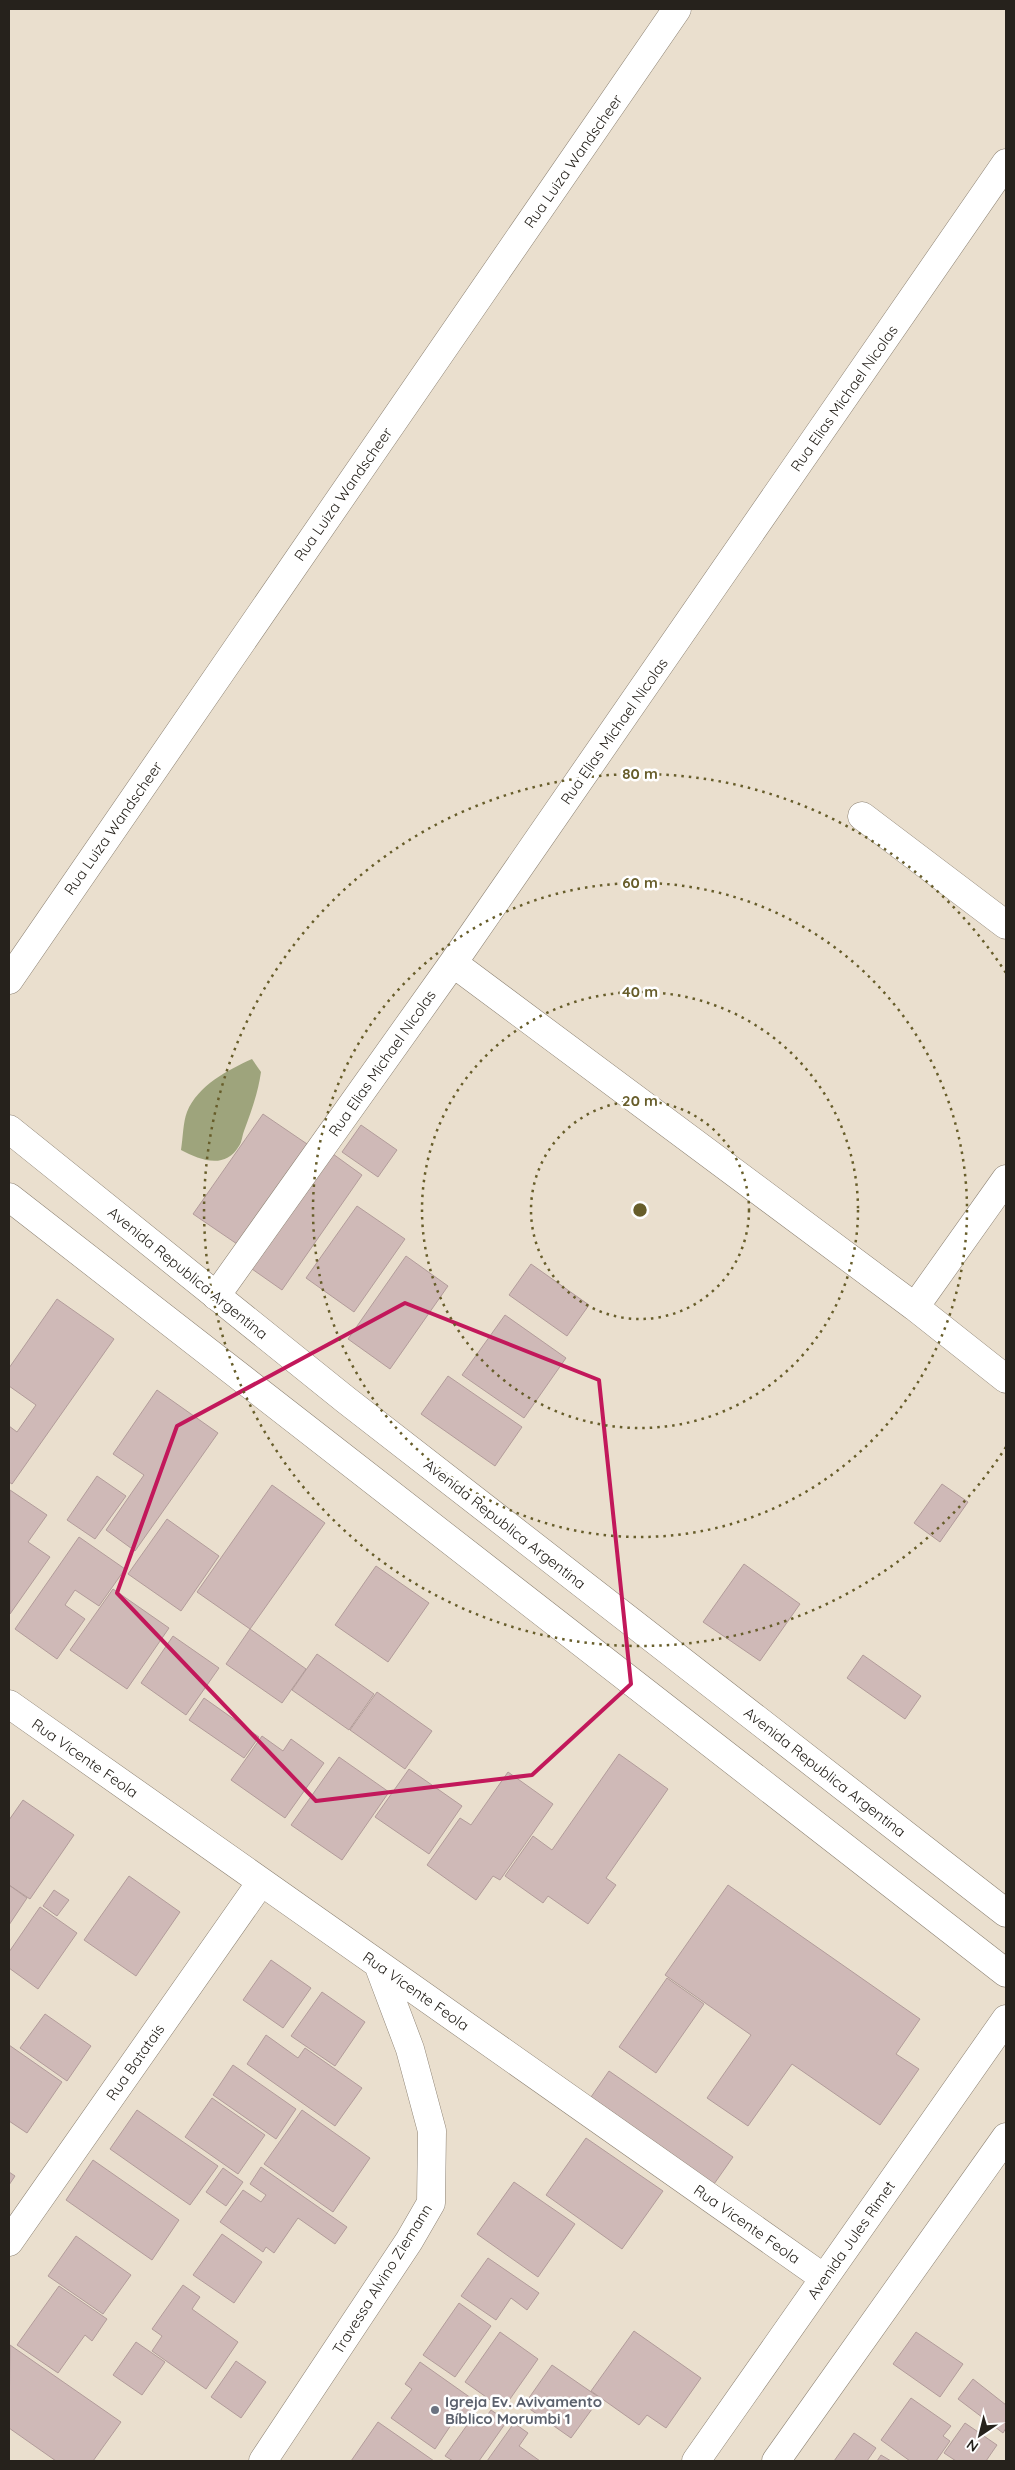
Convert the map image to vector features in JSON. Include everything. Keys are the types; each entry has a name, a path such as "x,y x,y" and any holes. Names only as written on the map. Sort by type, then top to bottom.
{"main road":[{"name":"Rua Luiza Wandscheer","path":"9,980 677,9"},
{"name":"Rua Elias Michael Nicolas","path":"216,1296 453,963 1006,163"},
{"path":"862,816 1006,925"},
{"path":"453,963 915,1307 1006,1379"},
{"name":"Avenida Republica Argentina","path":"9,1129 346,1400 1006,1913"},
{"path":"915,1307 1006,1179"},
{"path":"9,1197 1006,1973"},
{"name":"Rua Vicente Feola","path":"9,1704 824,2278"},
{"name":"Rua Batatais","path":"9,2242 261,1882"},
{"name":"Travessa Alvino Ziemann","path":"263,2461 393,2266 431,2202 432,2131 410,2049 378,1964"},
{"name":"Avenida Jules Rimet","path":"696,2461 1006,2020"},
{"path":"776,2461 1006,2137"}],"highlighted area":[{"path":"405,1303 599,1380 631,1684 532,1775 316,1801 117,1593 177,1426"}],"green space":[{"path":"252,1059 261,1072 260,1080 239,1146 227,1158 212,1161 196,1157 181,1150 187,1112 198,1094 224,1073"}],"building":[{"path":"263,1114 310,1146 240,1246 193,1214"},
{"path":"361,1125 397,1150 378,1177 342,1152"},
{"path":"333,1154 362,1175 282,1290 252,1269"},
{"path":"357,1206 405,1239 354,1312 306,1278"},
{"path":"406,1256 448,1286 390,1369 348,1339"},
{"path":"531,1264 589,1305 567,1336 509,1295"},
{"path":"57,1299 114,1339 12,1484 9,1482 9,1426 17,1432 36,1405 9,1386 9,1368"},
{"path":"505,1315 566,1358 524,1418 462,1375"},
{"path":"448,1376 522,1427 495,1466 421,1414"},
{"path":"157,1390 218,1433 135,1551 106,1530 144,1475 113,1454"},
{"path":"97,1476 126,1496 95,1539 67,1520"},
{"path":"942,1484 968,1502 940,1542 914,1523"},
{"path":"272,1485 325,1523 250,1629 197,1592"},
{"path":"10,1490 47,1515 28,1542 50,1557 10,1614"},
{"path":"167,1519 219,1556 181,1611 128,1574"},
{"path":"79,1537 125,1569 99,1606 75,1590 65,1605 85,1619 57,1659 15,1629"},
{"path":"744,1564 800,1604 760,1661 703,1622"},
{"path":"376,1566 429,1603 388,1662 335,1625"},
{"path":"113,1589 169,1628 127,1689 70,1650"},
{"path":"250,1629 306,1669 282,1703 226,1664"},
{"path":"173,1636 219,1668 186,1715 141,1683"},
{"path":"317,1654 374,1694 349,1730 292,1690"},
{"path":"863,1655 921,1696 905,1719 847,1678"},
{"path":"377,1692 432,1731 405,1769 350,1730"},
{"path":"204,1698 259,1737 244,1758 189,1720"},
{"path":"262,1736 283,1751 291,1739 324,1763 285,1818 231,1780"},
{"path":"619,1754 668,1789 606,1878 616,1885 588,1924 548,1896 543,1903 505,1876 533,1836 552,1850"},
{"path":"339,1757 389,1792 342,1860 291,1825"},
{"path":"409,1769 462,1806 429,1854 375,1817"},
{"path":"508,1772 553,1804 500,1880 493,1876 476,1900 427,1865 460,1818 471,1825"},
{"path":"23,1800 74,1835 30,1899 9,1885 9,1820"},
{"path":"129,1876 180,1912 136,1976 84,1940"},
{"path":"9,1885 27,1898 9,1925"},
{"path":"728,1885 920,2019 896,2054 919,2069 880,2125 792,2064 748,2126 707,2098 751,2035 665,1975"},
{"path":"54,1890 69,1900 57,1916 43,1906"},
{"path":"40,1907 77,1933 38,1989 9,1968 9,1952"},
{"path":"271,1960 311,1988 283,2028 243,2000"},
{"path":"667,1978 704,2004 656,2073 619,2047"},
{"path":"322,1992 365,2022 335,2066 291,2036"},
{"path":"45,2014 91,2046 67,2081 20,2048"},
{"path":"266,2035 298,2058 305,2048 362,2088 335,2126 247,2064"},
{"path":"9,2045 62,2082 27,2133 9,2121"},
{"path":"233,2065 296,2109 276,2139 213,2095"},
{"path":"609,2071 733,2157 714,2184 591,2097"},
{"path":"212,2098 265,2135 238,2174 185,2137"},
{"path":"137,2110 218,2166 190,2205 110,2149"},
{"path":"302,2110 370,2158 333,2212 264,2164"},
{"path":"586,2138 663,2191 622,2249 546,2195"},
{"path":"93,2160 179,2220 152,2260 66,2200"},
{"path":"261,2167 347,2227 335,2244 298,2218 274,2253 266,2247 263,2252 220,2222 243,2190 261,2202 266,2195 250,2184"},
{"path":"223,2168 243,2182 226,2206 206,2192"},
{"path":"9,2172 15,2176 9,2185"},
{"path":"514,2182 575,2224 538,2277 477,2234"},
{"path":"222,2234 262,2262 234,2303 193,2275"},
{"path":"76,2236 131,2275 103,2314 48,2276"},
{"path":"488,2258 539,2293 527,2310 511,2298 496,2320 461,2296"},
{"path":"183,2285 200,2297 192,2309 238,2342 206,2389 152,2351 162,2336 152,2329"},
{"path":"59,2286 107,2319 92,2341 85,2335 58,2373 17,2345"},
{"path":"459,2303 491,2326 455,2377 423,2355"},
{"path":"634,2331 701,2378 666,2428 647,2415 639,2425 591,2391"},
{"path":"500,2332 538,2359 503,2409 465,2382"},
{"path":"916,2332 963,2364 940,2397 893,2364"},
{"path":"136,2342 165,2362 142,2395 113,2375"},
{"path":"10,2345 121,2422 93,2461 56,2461 9,2428"},
{"path":"236,2361 266,2382 241,2418 211,2397"},
{"name":"Igreja Ev. Avivamento Bíblico Morumbi 1","path":"420,2362 478,2403 463,2425 455,2419 435,2449 391,2418 412,2389 405,2384"},
{"path":"552,2365 600,2398 571,2438 524,2405"},
{"path":"973,2379 1006,2405 1006,2428 1003,2433 958,2399"},
{"path":"911,2398 951,2426 943,2436 950,2441 936,2461 910,2461 881,2440"},
{"path":"491,2410 507,2421 479,2461 453,2461 445,2456 470,2421 479,2427"},
{"path":"378,2422 434,2461 351,2461"},
{"path":"514,2423 528,2433 519,2446 540,2461 487,2461"},
{"path":"965,2423 997,2445 986,2461 956,2461 944,2453"},
{"path":"854,2433 876,2448 867,2461 834,2461"},
{"path":"881,2455 891,2461 877,2461"}],"place":[{"name":"Igreja Ev. Avivamento Bíblico Morumbi 1","path":"435,2410"}]}
